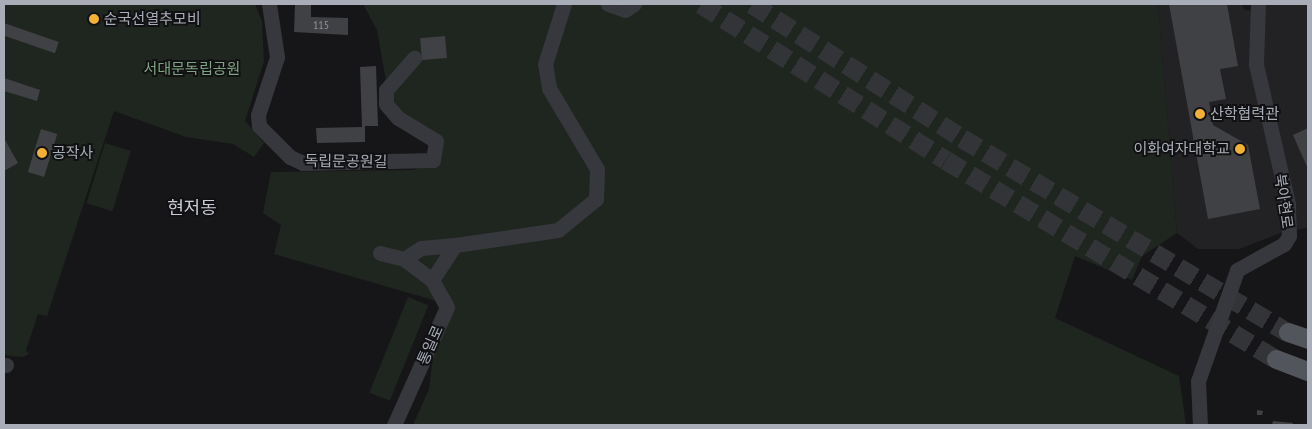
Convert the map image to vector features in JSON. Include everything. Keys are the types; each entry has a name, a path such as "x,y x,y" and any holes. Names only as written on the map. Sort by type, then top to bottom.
{"main road":[{"path":"1288,332 1308,339"},
{"path":"1276,359 1308,371"}],"street":[{"name":"독립문공원길","path":"269,4 277,56 258,115 259,126 290,158 303,163 433,160 438,152 436,141 398,118 386,104 386,90 414,58"},
{"path":"404,259 420,248 455,245 558,230 596,199 597,169 548,88 545,64 564,4"},
{"path":"608,4 625,10 634,4"},
{"name":"북아현로","path":"1200,425 1198,381 1237,270 1284,244 1289,236 1288,204 1256,64 1258,4"},
{"path":"380,253 404,259 435,274 455,245"},
{"name":"통일로","path":"394,425 447,307 435,274"}],"shaded area":[{"name":"이화여자대학교","path":"1158,4 1242,4 1244,10 1261,11 1263,4 1308,4 1308,228 1283,232 1239,249 1198,249 1177,233"}],"green space":[{"name":"서대문독립공원","path":"4,4 255,4 262,21 264,61 245,121 264,143 254,157 233,144 186,137 114,111 47,316 38,314 26,350 29,354 23,357 4,355"},
{"path":"363,4 1158,4 1177,233 1142,256 1132,280 1075,256 1055,318 1179,376 1186,425 413,425 429,389 440,302 274,254 281,225 263,213 271,172 412,170 436,164 442,156 439,139 390,104 377,30"},
{"path":"105,143 131,151 112,211 87,203"},
{"path":"408,297 428,305 390,401 369,392"}],"building":[{"path":"295,4 311,4 311,17 348,18 348,35 294,32"},
{"name":"산학협력관","path":"1169,4 1227,4 1238,66 1220,69 1226,99 1209,102 1213,125 1248,145 1260,209 1208,219"},
{"path":"4,23 59,42 55,53 4,36"},
{"path":"445,36 447,58 422,60 420,38"},
{"path":"376,66 378,126 365,126 365,142 317,143 316,128 362,127 360,67"},
{"path":"4,78 40,90 37,101 4,91"},
{"path":"1308,128 1308,169 1293,135"},
{"name":"공작사","path":"41,129 57,134 44,177 28,172"},
{"path":"4,138 18,163 4,171"},
{"path":"1257,410 1263,411 1262,415 1257,415"},
{"path":"1273,421 1293,423 1292,425 1272,425"}],"tunnel":[{"path":"701,4 946,160 1276,359"},
{"path":"752,4 962,138 1288,332"}],"place":[{"name":"순국선열추모비","path":"94,19"},
{"name":"산학협력관","path":"1200,114"},
{"name":"이화여자대학교","path":"1240,149"},
{"name":"공작사","path":"42,153"}],"district":[{"name":"현저동","path":"192,208"}]}
